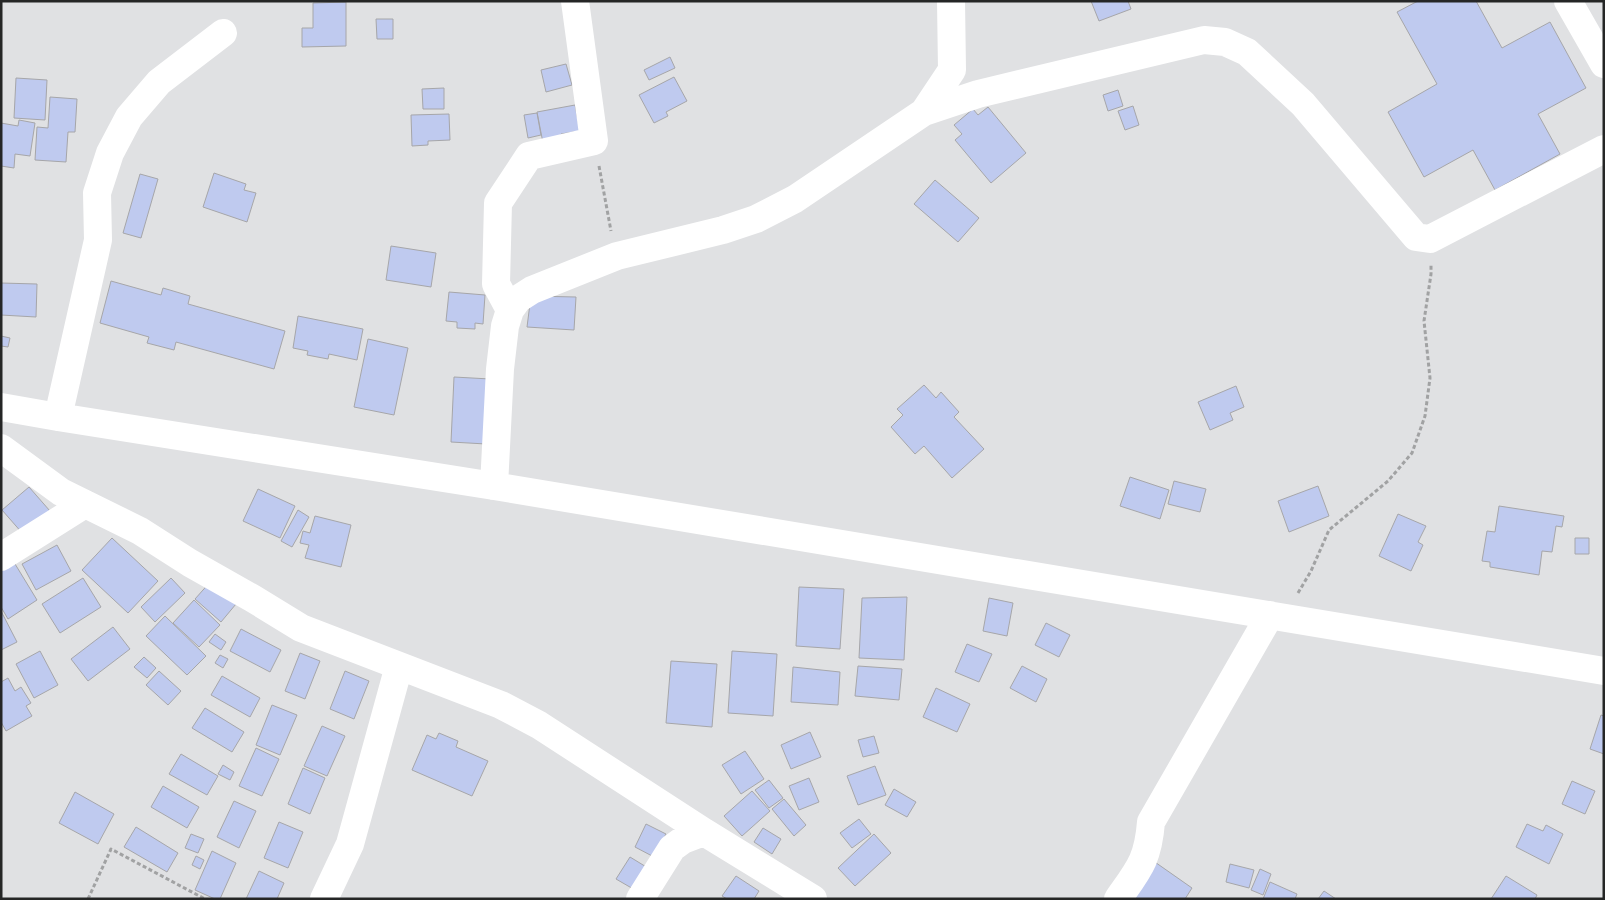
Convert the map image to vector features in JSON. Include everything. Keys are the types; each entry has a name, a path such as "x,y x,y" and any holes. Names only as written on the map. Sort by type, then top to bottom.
{"street":[{"path":"510,310 496,284 498,203 529,156 594,141 575,1"},
{"path":"924,112 952,70 951,1"},
{"path":"1568,1 1604,64"},
{"path":"58,418 98,240 97,193 110,153 129,117 159,82 224,33"},
{"path":"494,486 500,369 505,326 510,310 518,299 532,290 616,256 723,230 756,219 795,199 924,112 978,94 1204,40 1225,42 1247,52 1303,104 1416,237 1430,239 1604,149"},
{"path":"1,407 58,418 494,486 1604,671"},
{"path":"1,448 61,492 140,531 190,563 301,628 501,705 539,725 704,832 813,899"},
{"path":"1,557 85,504"},
{"path":"1118,899 1142,864 1149,844 1151,822 1277,616"},
{"path":"324,899 350,844 399,666"},
{"path":"640,899 672,848 682,840 704,832"}],"path":[{"path":"594,141 616,256"},
{"path":"1277,616 1311,571 1329,530 1388,481 1412,453 1425,416 1430,378 1424,321 1431,274 1430,239"},
{"path":"88,899 110,849 205,899"}],"building":[{"path":"1091,1 1128,1 1131,9 1099,21"},
{"path":"1418,1 1476,1 1502,48 1550,22 1586,88 1538,114 1560,154 1495,190 1473,150 1424,177 1388,112 1437,84 1397,12"},
{"path":"346,2 346,46 302,47 302,28 313,28 313,3"},
{"path":"376,19 393,19 393,39 377,39"},
{"path":"670,57 675,68 649,80 644,70"},
{"path":"566,64 572,85 546,92 541,70"},
{"path":"674,77 687,101 666,112 668,116 654,123 639,95"},
{"path":"16,78 47,80 45,120 14,118"},
{"path":"444,88 444,109 423,109 422,89"},
{"path":"1118,90 1123,106 1108,111 1103,95"},
{"path":"50,97 77,99 75,132 68,132 66,162 35,160 37,127 48,128"},
{"path":"575,105 580,131 561,134 562,139 543,143 537,112"},
{"path":"1133,106 1139,125 1125,130 1118,111"},
{"path":"988,107 1026,153 991,183 955,140 962,134 954,125 973,109 978,115"},
{"path":"537,113 541,135 528,138 524,115"},
{"path":"449,114 450,140 428,141 428,145 412,146 411,115"},
{"path":"19,120 35,123 30,156 15,154 14,168 1,166 1,123 18,126"},
{"path":"214,173 246,184 244,190 256,193 247,222 203,207"},
{"path":"140,174 158,179 141,238 123,233"},
{"path":"935,180 979,218 958,242 914,204"},
{"path":"391,246 436,253 431,287 386,280"},
{"path":"111,281 161,295 163,288 190,296 188,304 285,331 274,369 176,342 174,350 147,343 149,337 100,323"},
{"path":"1,283 37,284 36,317 1,315"},
{"path":"449,292 485,295 483,324 475,323 475,329 457,328 457,322 446,321"},
{"path":"531,296 576,297 574,330 527,327"},
{"path":"298,316 363,329 357,360 329,354 328,359 307,355 308,351 293,348"},
{"path":"1,336 10,338 8,347 1,346"},
{"path":"368,339 408,348 394,415 354,407"},
{"path":"454,377 490,379 486,444 451,442"},
{"path":"924,385 936,398 941,392 959,412 954,417 984,449 952,478 924,446 915,454 891,427 903,415 897,409"},
{"path":"1236,386 1244,407 1230,413 1233,420 1210,430 1198,402"},
{"path":"1130,477 1169,490 1160,519 1120,506"},
{"path":"1174,481 1206,489 1200,512 1168,504"},
{"path":"1318,486 1329,516 1289,532 1278,501"},
{"path":"29,487 50,511 23,534 2,510"},
{"path":"258,489 295,506 280,538 243,521"},
{"path":"1499,506 1564,516 1562,527 1556,526 1552,552 1542,551 1539,575 1490,567 1490,562 1482,561 1487,531 1495,532"},
{"path":"298,510 309,517 292,547 281,541"},
{"path":"1398,514 1426,526 1418,542 1423,545 1411,571 1379,556"},
{"path":"315,516 351,525 341,567 305,558 309,545 300,543 303,531 310,533"},
{"path":"112,538 158,581 128,613 82,570"},
{"path":"1575,538 1589,538 1589,554 1575,554"},
{"path":"57,545 71,571 36,590 22,564"},
{"path":"12,559 37,600 8,619 1,607 1,565"},
{"path":"83,578 101,607 60,633 42,604"},
{"path":"171,578 185,593 155,622 141,607"},
{"path":"211,581 236,604 221,622 195,599"},
{"path":"799,587 844,589 840,649 796,646"},
{"path":"907,597 904,660 859,658 862,598"},
{"path":"989,598 1013,603 1007,636 983,631"},
{"path":"194,600 220,625 199,647 173,623"},
{"path":"1,611 17,642 1,650"},
{"path":"165,616 206,656 187,675 146,636"},
{"path":"1046,623 1070,635 1059,657 1035,645"},
{"path":"113,627 130,649 88,681 71,659"},
{"path":"241,629 281,650 270,672 230,651"},
{"path":"215,634 226,642 221,650 209,642"},
{"path":"967,644 992,654 979,682 955,672"},
{"path":"40,651 58,685 34,698 16,664"},
{"path":"732,651 777,654 773,716 728,713"},
{"path":"300,653 320,661 305,699 285,691"},
{"path":"220,655 228,659 223,668 215,663"},
{"path":"144,657 156,668 147,678 134,667"},
{"path":"671,661 717,664 712,727 666,723"},
{"path":"858,666 902,669 899,700 855,696"},
{"path":"1022,666 1047,679 1036,702 1010,688"},
{"path":"793,667 840,672 838,705 791,702"},
{"path":"159,671 181,691 168,705 146,685"},
{"path":"345,671 369,681 354,719 330,709"},
{"path":"222,676 260,698 250,717 211,695"},
{"path":"8,678 15,691 21,687 31,703 26,706 32,716 6,731 1,722 1,682"},
{"path":"936,688 970,704 957,732 923,717"},
{"path":"272,705 297,715 280,755 256,745"},
{"path":"205,708 244,732 232,752 192,728"},
{"path":"1601,715 1604,716 1604,754 1590,749"},
{"path":"322,726 345,736 327,776 304,766"},
{"path":"810,732 821,757 791,769 781,745"},
{"path":"439,733 458,741 456,747 488,761 472,796 412,770 427,735 436,739"},
{"path":"874,736 879,753 863,757 858,740"},
{"path":"256,748 279,759 262,796 239,786"},
{"path":"745,751 764,779 741,794 722,765"},
{"path":"181,754 218,776 207,795 169,774"},
{"path":"223,765 234,772 230,780 218,774"},
{"path":"875,766 886,795 858,805 847,776"},
{"path":"303,768 325,778 310,814 288,804"},
{"path":"809,778 819,802 799,810 789,786"},
{"path":"769,780 783,798 769,808 755,790"},
{"path":"1572,781 1595,791 1585,814 1562,804"},
{"path":"163,786 199,807 187,828 151,807"},
{"path":"894,789 916,802 907,817 885,805"},
{"path":"752,791 770,811 742,836 724,816"},
{"path":"75,792 114,814 98,844 59,823"},
{"path":"784,799 806,825 794,836 772,809"},
{"path":"234,801 256,811 239,848 217,837"},
{"path":"859,819 871,834 852,848 840,833"},
{"path":"279,822 303,832 288,868 264,858"},
{"path":"646,824 666,834 654,857 635,847"},
{"path":"1527,824 1543,831 1546,825 1563,834 1549,864 1516,847"},
{"path":"136,827 178,853 167,872 124,847"},
{"path":"763,828 781,839 772,854 754,842"},
{"path":"191,834 204,839 198,853 185,848"},
{"path":"874,834 891,853 855,886 838,868"},
{"path":"212,851 236,863 220,899 215,899 195,890"},
{"path":"196,856 204,860 200,869 192,865"},
{"path":"630,857 648,868 635,890 616,879"},
{"path":"1152,860 1192,888 1185,899 1126,899"},
{"path":"1230,864 1254,870 1249,888 1226,882"},
{"path":"1260,869 1271,874 1263,895 1251,890"},
{"path":"259,871 284,883 277,899 246,899"},
{"path":"736,876 759,891 754,899 727,899 722,896"},
{"path":"1506,876 1537,895 1535,899 1491,899"},
{"path":"1270,882 1297,894 1295,899 1263,899"},
{"path":"1324,891 1336,899 1318,899"}]}
